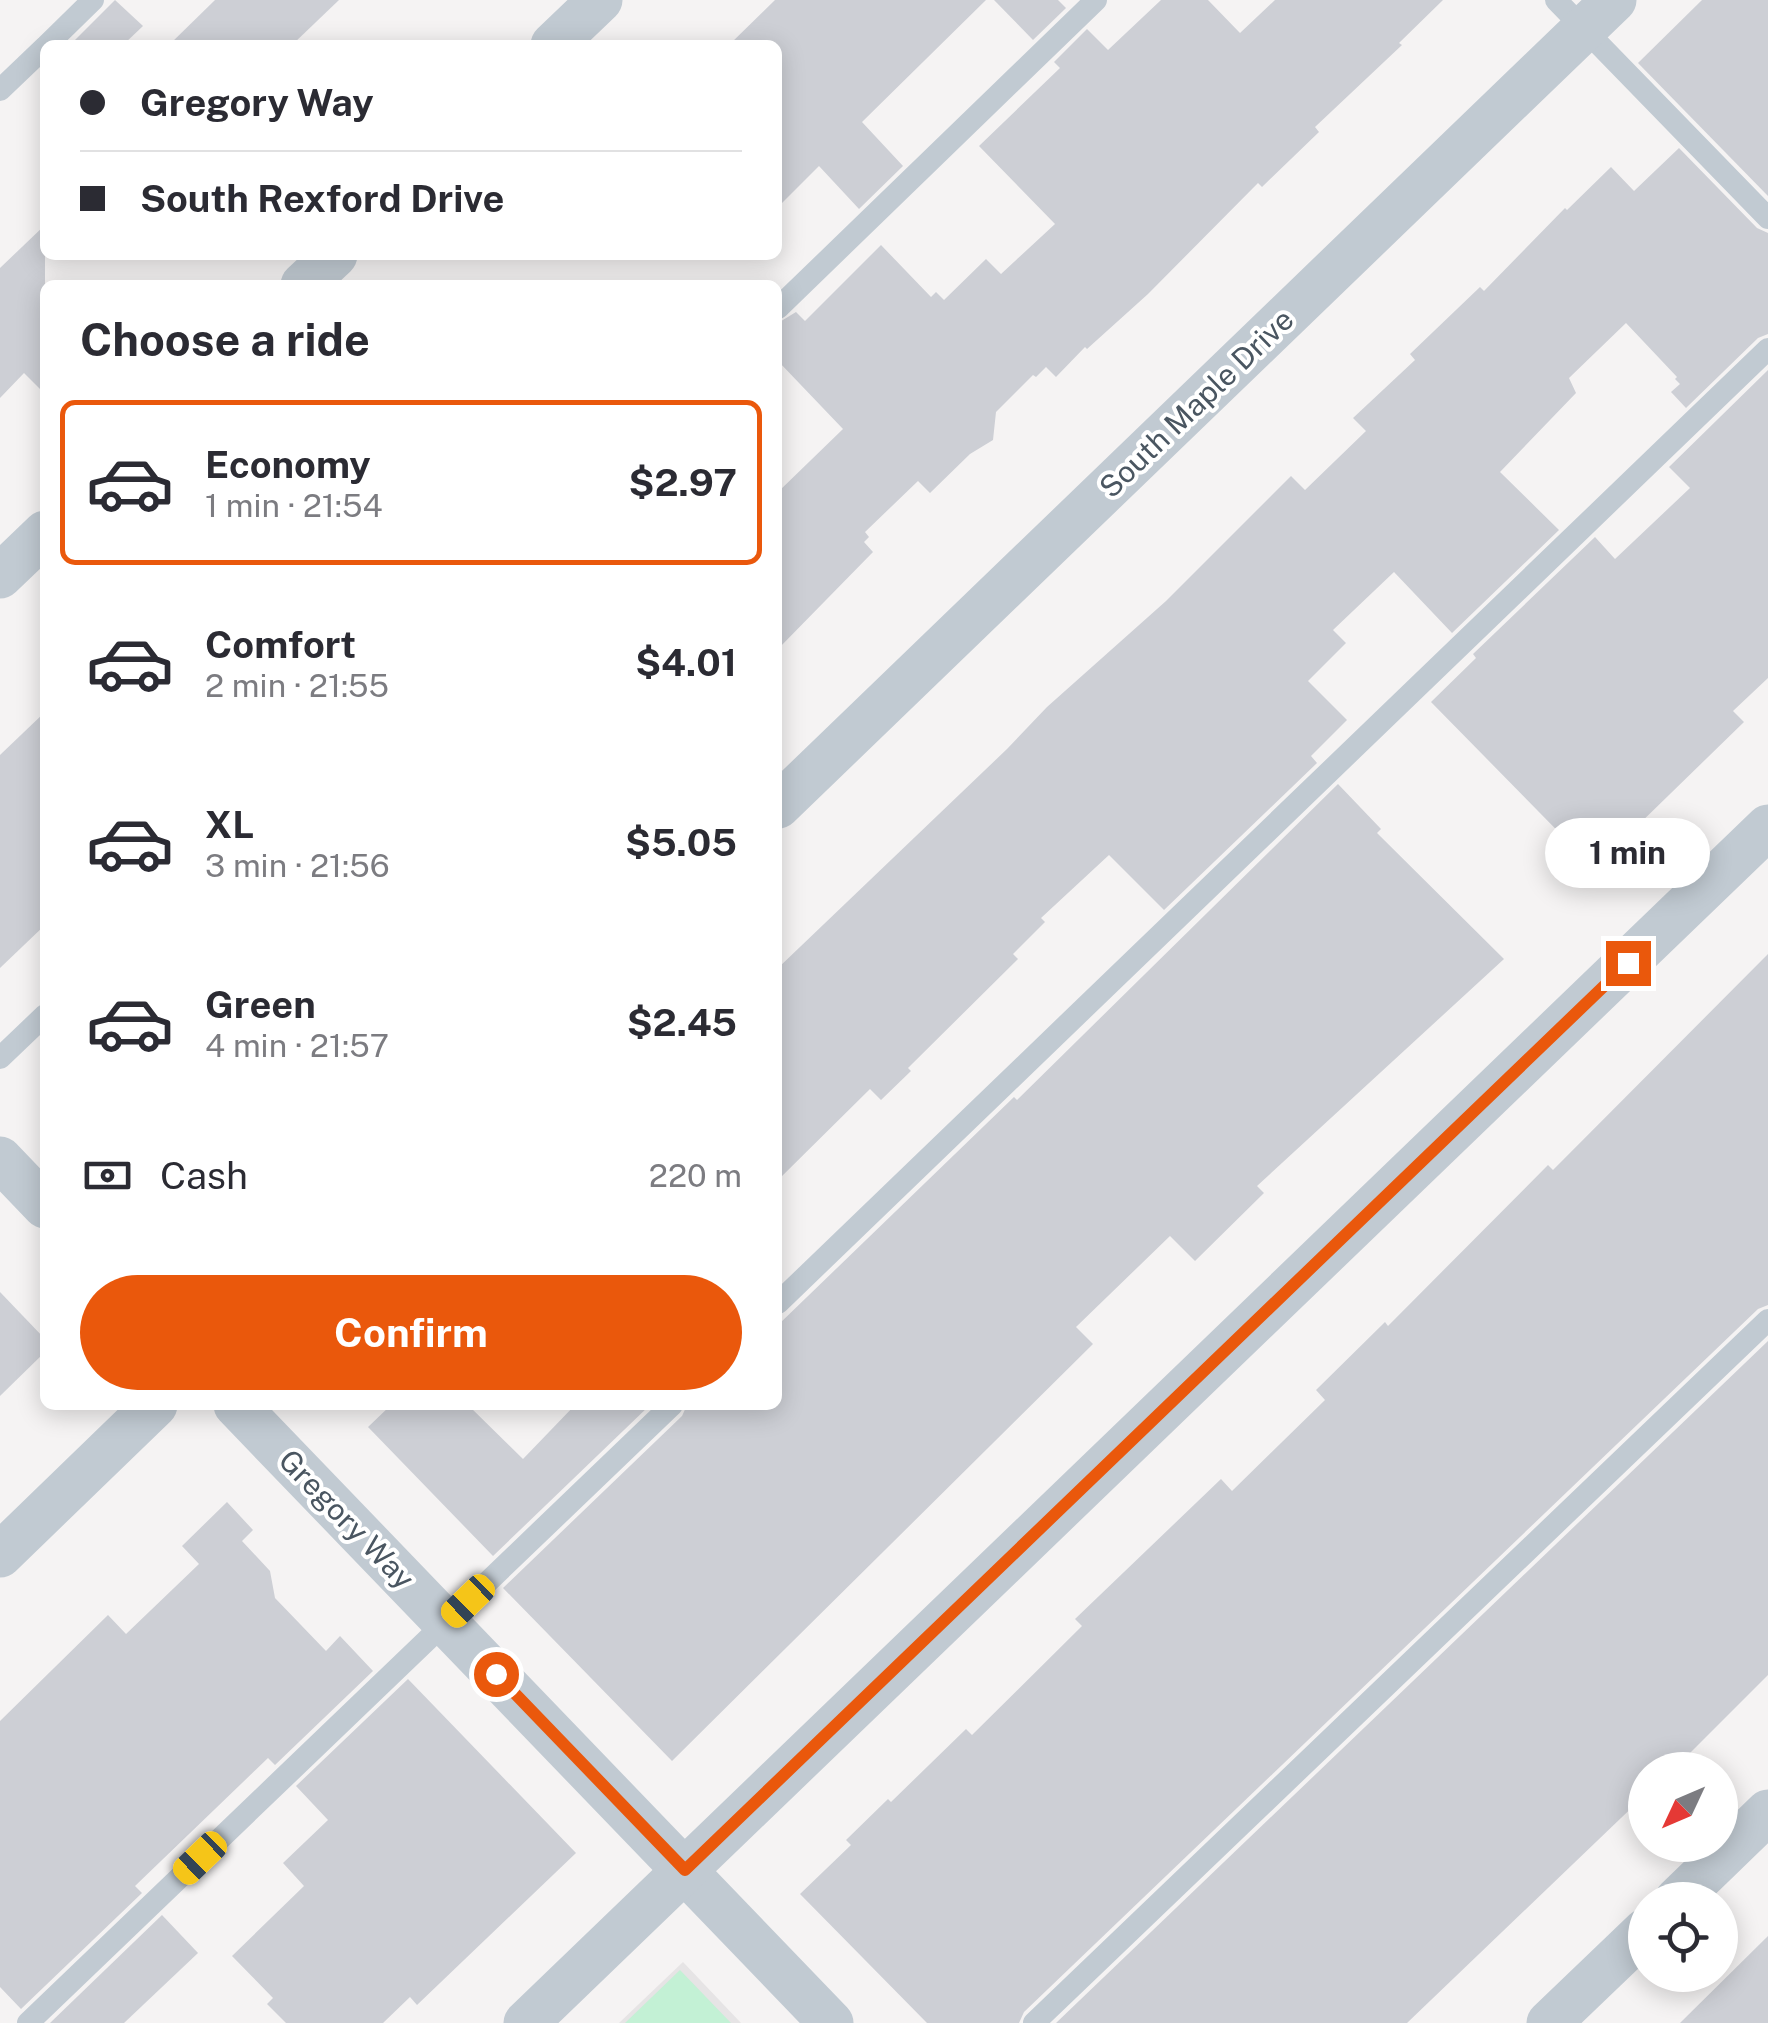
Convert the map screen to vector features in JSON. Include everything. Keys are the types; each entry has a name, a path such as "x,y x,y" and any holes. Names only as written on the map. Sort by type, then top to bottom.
{"street":[{"path":"558,40 600,0"},
{"name":"South Maple Drive","path":"782,802 1585,10"},
{"path":"308,280 329,260"},
{"path":"0,576 40,538"},
{"path":"526,2023 1768,827"},
{"path":"0,1159 40,1201"},
{"path":"0,1555 150,1410"},
{"name":"Gregory Way","path":"241,1410 832,2023"},
{"path":"1696,1882 1768,1812"},
{"path":"1549,2023 1628,1947"}],"lane":[{"path":"52,40 94,0"},
{"path":"782,304 1096,0"},
{"path":"1585,10 1768,218"},
{"path":"0,90 40,52"},
{"path":"782,1299 1768,348"},
{"path":"0,1058 40,1020"},
{"path":"1034,2023 1768,1320"},
{"path":"28,2023 667,1410"}],"shaded area":[{"path":"683,1962 741,2023 619,2023"}],"green space":[{"path":"680,1970 731,2023 625,2023"}],"building":[{"path":"115,0 143,26 128,40 75,40"},
{"path":"215,0 339,0 297,40 174,40"},
{"path":"775,0 986,0 862,122 903,166 859,209 819,166 782,203 782,40 734,40"},
{"path":"994,0 1058,0 1066,8 1033,40"},
{"path":"1161,0 1208,0 1240,33 1275,0 1443,0 1399,43 1402,45 1315,127 1319,132 1262,187 1258,183 1148,294 1056,377 1046,367 1036,377 1033,375 996,412 993,440 970,454 930,493 918,481 865,532 869,537 864,542 873,552 782,645 782,488 843,429 782,365 782,321 796,312 805,321 881,245 931,297 936,292 944,300 986,259 1001,274 1055,224 979,146 1060,68 1054,62 1087,29 1108,50"},
{"path":"1702,0 1768,0 1768,196 1638,63"},
{"path":"1679,148 1757,228 1768,233 1768,334 1758,338 1686,408 1671,392 1680,384 1677,377 1626,323 1569,378 1576,393 1500,472 1559,530 1452,633 1394,572 1333,630 1346,643 1308,681 1347,720 1311,756 1317,763 1164,910 1109,855 1041,918 1045,922 1013,954 1018,959 908,1068 911,1071 881,1100 870,1089 782,1176 782,964 1047,707 1166,601 1291,476 1305,490 1366,431 1353,418 1415,360 1410,354 1480,287 1484,291 1565,208 1611,167 1634,191"},
{"path":"40,230 45,280 40,280 40,389 24,373 0,398 0,268"},
{"path":"1768,370 1768,678 1733,711 1744,722 1594,868 1431,702 1476,658 1473,654 1595,537 1615,559 1690,488 1669,467"},
{"path":"40,717 40,930 0,968 0,755"},
{"path":"1338,784 1381,829 1377,833 1504,959 1257,1186 1264,1193 1195,1261 1170,1236 1076,1327 1093,1344 672,1761 503,1588 685,1410 782,1410 782,1321 1014,1097 1017,1100"},
{"path":"1768,954 1768,1305 1758,1309 1024,2012 1019,2023 927,2023 800,1894 851,1845 846,1840 888,1799 891,1802 966,1729 972,1735 1082,1626 1075,1619 1221,1479 1232,1491 1325,1400 1316,1390 1385,1322 1388,1326 1548,1165 1553,1170"},
{"path":"0,1292 40,1334 40,1357 0,1396"},
{"path":"1768,1341 1768,1675 1691,1752 1628,1752 1628,1811 1407,2023 1056,2023"},
{"path":"386,1410 473,1410 523,1459 570,1410 645,1410 493,1556 368,1427"},
{"path":"227,1502 253,1530 242,1541 270,1571 275,1598 326,1651 340,1636 373,1671 275,1765 268,1758 135,1886 142,1893 21,2009 0,1987 0,1721 108,1615 126,1634 199,1564 182,1546"},
{"path":"408,1679 576,1853 417,2005 410,1997 383,2023 286,2023 267,2004 273,1998 232,1956 304,1886 283,1863 328,1820 296,1786"},
{"path":"162,1915 198,1953 124,2023 50,2023"},
{"path":"1768,1936 1768,2023 1680,2023 1711,1992 1738,1992 1738,1966"}],"route":[{"path":"496,1674 685,1870 1628,963"}]}
